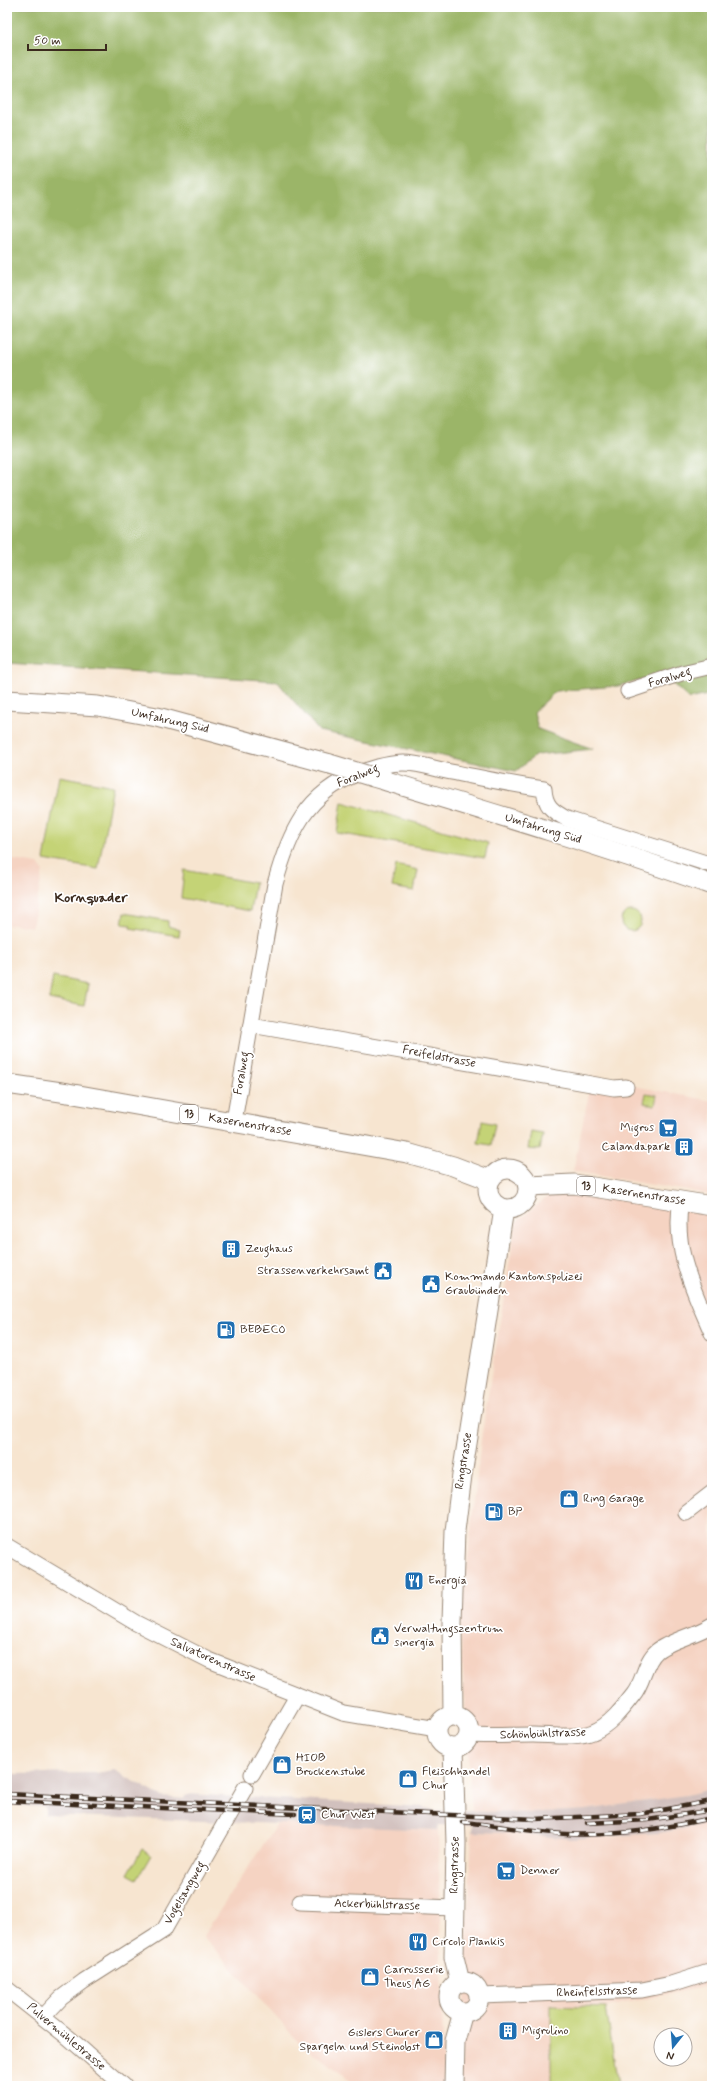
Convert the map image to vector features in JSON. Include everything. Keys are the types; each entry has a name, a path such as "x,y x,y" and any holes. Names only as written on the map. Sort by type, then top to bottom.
{"main road":[{"name":"Umfahrung Süd","path":"7,700 98,706 157,717 373,777 570,837 712,885"},
{"name":"Kasernenstrasse","path":"7,1084 68,1093 407,1153 453,1166 490,1180"},
{"path":"508,1169 521,1174 528,1186 528,1192 524,1202 515,1208 504,1209 498,1207 490,1198 488,1192 490,1180 495,1174 508,1169"},
{"name":"Kasernenstrasse","path":"528,1186 574,1184 712,1206"},
{"name":"Ringstrasse","path":"453,1715 452,1622 455,1531 462,1475 504,1209"},
{"path":"453,1715 464,1720 469,1727 469,1735 463,1744 453,1748 440,1742 437,1736 437,1729 443,1719 453,1715"},
{"name":"Ringstrasse","path":"453,1748 456,1843 454,1957 460,1982"},
{"path":"460,1982 473,1984 480,1996 475,2008 463,2012 454,2008 449,1996 452,1987 460,1982"},
{"path":"454,2086 456,2037 463,2012"}],"street":[{"name":"Foralweg","path":"628,691 682,673 712,666"},
{"name":"Foralweg","path":"234,1122 275,884 283,855 299,822 311,804 325,790 345,779 376,767 404,763 544,789 544,800 550,808 567,819 712,865"},
{"name":"Freifeldstrasse","path":"251,1025 614,1088 626,1087"},
{"path":"680,1201 679,1230 683,1258 692,1286 712,1333"},
{"path":"686,1513 712,1493"},
{"name":"Salvatorenstrasse","path":"7,1546 99,1602 166,1639 209,1660 297,1696 357,1716 437,1729"},
{"name":"Schönbühlstrasse","path":"469,1735 568,1735 593,1732 606,1724 633,1695 639,1686 650,1660 656,1652 666,1645 702,1631 712,1625"},
{"path":"252,1774 297,1696"},
{"name":"Vogelsangweg","path":"43,2017 61,1998 84,1981 164,1930 245,1788"},
{"name":"Ackerbühlstrasse","path":"300,1902 454,1908"},
{"name":"Rheinfelsstrasse","path":"480,1996 642,1990 671,1984 712,1971"},
{"name":"Pulvermühlestrasse","path":"7,1989 43,2017 124,2086"}],"shaded area":[{"path":"7,859 38,864 43,871 32,927 12,924 10,926 7,923"},
{"path":"592,1078 712,1101 712,1195 573,1171"},
{"path":"573,1191 712,1213 712,1789 686,1795 586,1810 532,1813 472,1811 460,1630 481,1439 516,1222 551,1194"},
{"path":"114,1770 162,1797 185,1799 187,1794 423,1807 434,1810 532,1813 586,1810 686,1795 712,1789 712,1823 660,1833 571,1839 513,1833 472,1832 472,1825 439,1825 438,1830 45,1815 45,1807 7,1805 7,1774 96,1773"},
{"path":"278,1822 438,1830 444,2086 353,2086 343,2073 302,2046 203,1936"},
{"path":"712,1823 712,1985 606,2007 551,2005 551,2086 460,2086 472,1832 513,1833 571,1839 660,1833"}],"green space":[{"path":"7,7 712,7 712,694 689,699 663,675 618,686 556,691 534,712 538,729 593,749 536,755 516,771 319,731 277,681 7,663"},
{"path":"59,776 113,786 98,869 44,860"},
{"path":"342,802 488,843 485,858 337,833"},
{"path":"396,865 418,870 414,891 392,887"},
{"path":"184,870 255,883 250,911 181,898"},
{"path":"631,911 638,914 641,921 638,928 631,931 624,928 621,921 624,914"},
{"path":"124,913 168,921 168,926 180,930 179,936 130,928 131,925 122,924"},
{"path":"53,977 88,984 84,1006 49,999"},
{"path":"646,1093 657,1095 655,1105 644,1103"},
{"path":"482,1121 495,1124 491,1145 478,1143"},
{"path":"531,1132 543,1134 540,1150 528,1149"},
{"path":"142,1849 151,1855 137,1879 128,1874"},
{"path":"551,2005 606,2007 618,2086 551,2086"}],"railway":[{"path":"7,1794 535,1819 640,1814 712,1801"},
{"path":"7,1801 295,1814"},
{"path":"587,1823 648,1820 712,1810"},
{"path":"462,1822 540,1832 584,1835 639,1831 712,1818"}],"place":[{"name":"Migros","path":"668,1128"},
{"name":"Calandapark","path":"684,1147"},
{"name":"Zeughaus","path":"231,1249"},
{"name":"Strassenverkehrsamt","path":"383,1271"},
{"name":"Kommando Kantonspolizei Graubünden","path":"431,1284"},
{"name":"BEBECO","path":"226,1330"},
{"name":"Ring Garage","path":"569,1499"},
{"name":"BP","path":"494,1512"},
{"name":"Energia","path":"414,1581"},
{"name":"Verwaltungszentrum sinergia","path":"380,1636"},
{"name":"HIOB Brockenstube","path":"282,1765"},
{"name":"Fleischhandel Chur","path":"408,1779"},
{"name":"Chur West","path":"307,1815"},
{"name":"Denner","path":"506,1871"},
{"name":"Circolo Plankis","path":"418,1942"},
{"name":"Carrosserie Theus AG","path":"370,1977"},
{"name":"Migrolino","path":"508,2031"},
{"name":"Gislers Churer Spargeln und Steinobst","path":"434,2040"}],"district":[{"name":"Kornquader","path":"91,898"}]}
